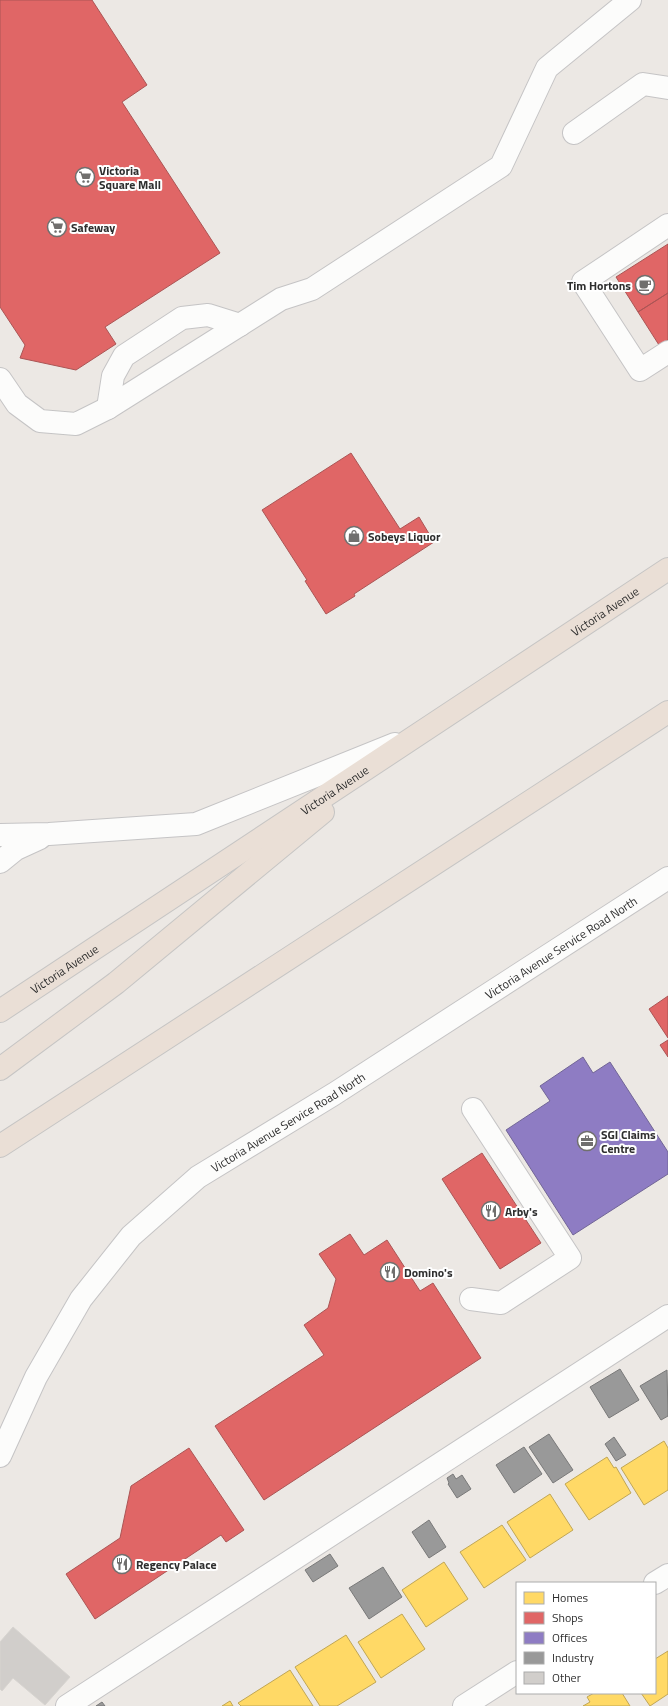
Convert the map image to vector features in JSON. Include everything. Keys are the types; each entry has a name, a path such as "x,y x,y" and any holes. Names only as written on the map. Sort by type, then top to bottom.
{"highway":[{"name":"Victoria Avenue","path":"0,1011 668,569"},
{"path":"0,1146 668,712"},
{"path":"0,1069 116,983 417,735"}],"street":[{"path":"0,379 17,404 40,421 76,424 108,408 281,299 312,289 501,166 547,68 630,0"},
{"path":"574,133 643,84 668,88"},
{"path":"668,225 583,282 640,370 668,352"},
{"path":"108,408 113,376 124,356 182,318 208,315 240,325"},
{"path":"0,835 49,834 196,824 417,735"},
{"path":"0,862 16,849 49,834"},
{"name":"Victoria Avenue Service Road North","path":"0,1456 36,1377 81,1299 131,1236 193,1182 355,1081 668,878"},
{"path":"471,1299 501,1303 570,1258 473,1109"},
{"path":"66,1706 668,1316"},
{"path":"656,1582 668,1575"},
{"path":"464,1706 516,1673"}],"building: Homes":[{"path":"664,1441 668,1448 668,1490 644,1505 621,1468"},
{"path":"607,1457 614,1468 616,1467 631,1493 589,1520 565,1484"},
{"path":"550,1494 573,1530 530,1558 507,1522"},
{"path":"502,1525 526,1560 484,1588 460,1552"},
{"path":"444,1562 468,1599 426,1627 402,1590"},
{"path":"402,1614 425,1649 381,1678 358,1642"},
{"path":"346,1635 376,1682 337,1706 320,1706 295,1667"},
{"path":"668,1651 668,1694 650,1706 642,1694 656,1694 656,1658"},
{"path":"290,1670 313,1706 241,1706 238,1703"},
{"path":"592,1694 623,1694 630,1706 583,1706 590,1702 587,1697"},
{"path":"230,1701 233,1706 222,1706"}],"building: Shops":[{"name":"Victoria Square Mall","path":"0,0 92,0 147,85 122,102 220,253 105,327 116,344 76,370 20,358 25,345 0,307"},
{"name":"Tim Hortons","path":"668,244 668,293 638,312 616,277"},
{"path":"668,293 668,340 659,345 638,312"},
{"name":"Sobeys Liquor","path":"351,453 400,529 419,517 434,542 326,614 305,581 307,580 262,510"},
{"path":"668,996 668,1038 649,1009"},
{"path":"668,1040 668,1057 660,1045"},
{"name":"Arby's","path":"482,1153 541,1243 500,1269 442,1179"},
{"path":"350,1234 364,1255 387,1240 420,1291 433,1283 481,1358 264,1500 215,1426 324,1355 304,1325 328,1308 336,1279 319,1254"},
{"path":"189,1448 244,1530 226,1542 221,1535 95,1619 66,1574 120,1538 131,1486"}],"building: Offices":[{"name":"SGI Claims Centre","path":"583,1057 593,1073 610,1062 668,1152 668,1174 573,1235 506,1130 550,1101 540,1086"}],"building: Industry":[{"path":"620,1369 639,1400 609,1418 590,1387"},
{"path":"667,1370 668,1416 661,1420 640,1386"},
{"path":"549,1434 573,1470 553,1483 529,1447"},
{"path":"614,1437 626,1455 616,1461 605,1444"},
{"path":"524,1447 542,1474 514,1493 496,1465"},
{"path":"453,1474 456,1479 462,1475 471,1489 457,1498 448,1484 447,1478"},
{"path":"429,1520 446,1547 429,1558 412,1532"},
{"path":"330,1554 338,1566 313,1582 305,1570"},
{"path":"383,1567 402,1597 369,1619 349,1588"},
{"path":"102,1702 105,1706 96,1706"}],"building: Other":[{"path":"13,1627 70,1677 45,1705 13,1678 2,1691 0,1689 0,1642"}],"place":[{"name":"Victoria Square Mall","path":"85,177"},
{"name":"Safeway","path":"57,227"},
{"name":"Tim Hortons","path":"645,285"},
{"name":"Sobeys Liquor","path":"354,536"},
{"name":"SGI Claims Centre","path":"587,1141"},
{"name":"Arby's","path":"491,1211"},
{"name":"Domino's","path":"390,1272"},
{"name":"Regency Palace","path":"122,1564"}]}
